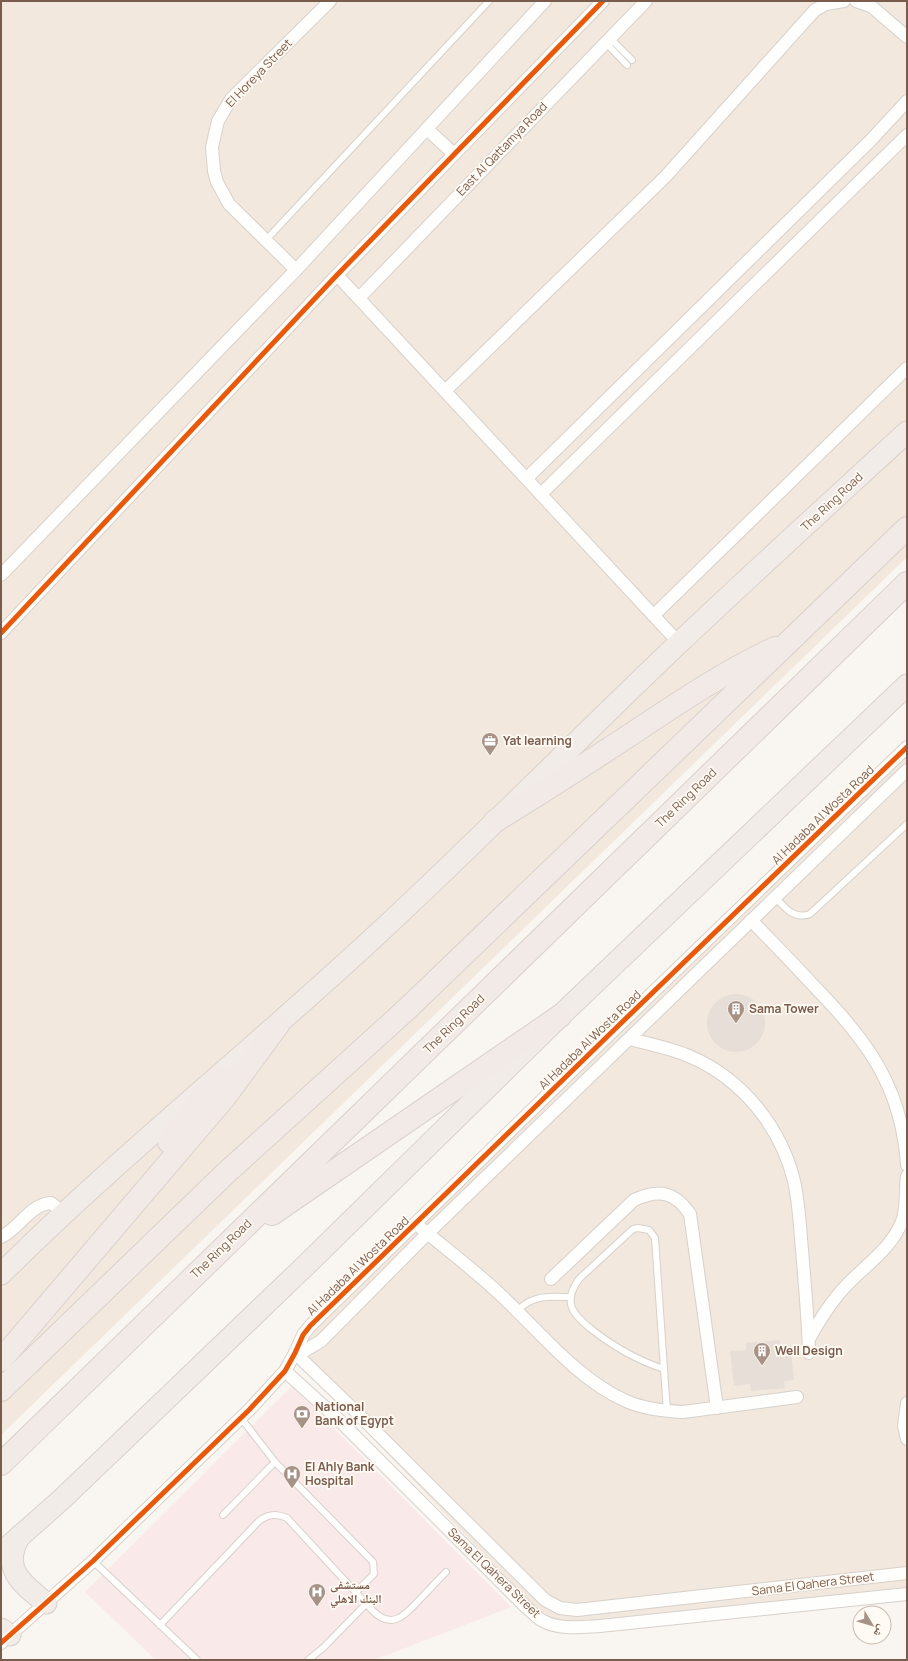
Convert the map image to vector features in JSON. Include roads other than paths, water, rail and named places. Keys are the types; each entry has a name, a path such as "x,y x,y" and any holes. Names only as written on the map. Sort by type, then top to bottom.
{"highway":[{"name":"The Ring Road","path":"1,1274 64,1213 170,1118 278,1025 384,927 679,643 907,432"},
{"path":"1,1390 226,1173 407,1009 907,528"},
{"name":"The Ring Road","path":"1,1464 907,584"},
{"path":"495,821 570,775 704,686 745,662 792,639"},
{"path":"1,1553 62,1499 332,1240 560,1016 907,685"},
{"path":"220,1250 560,1016"},
{"path":"1,1360 225,1098 278,1025"},
{"path":"98,1245 123,1204 219,1076"},
{"path":"20,1536 15,1544 13,1553 12,1562 14,1571 18,1579 46,1603"}],"street":[{"name":"El Horeya Street","path":"296,270 229,204 222,193 214,171 212,159 214,134 218,121 231,99 330,1"},
{"path":"1,575 296,270 546,1"},
{"path":"1,633 337,275 603,1"},
{"name":"East Al Qattamya Road","path":"359,298 646,1"},
{"path":"445,391 666,176 815,10 826,4 844,1"},
{"path":"856,1 871,6 906,38"},
{"path":"527,478 885,126 907,101"},
{"path":"541,494 904,139 885,126"},
{"path":"427,129 454,154"},
{"path":"742,267 757,284"},
{"path":"337,275 679,643"},
{"path":"654,615 907,368"},
{"path":"617,389 632,405"},
{"name":"Al Hadaba Al Wosta Road","path":"295,1354 303,1335 310,1326 907,747"},
{"name":"Al Hadaba Al Wosta Road","path":"295,1354 304,1351 321,1341 427,1234 907,770"},
{"path":"751,920 841,1014 868,1048 889,1087 897,1108 902,1129 907,1165"},
{"path":"683,963 695,975"},
{"path":"630,1039 659,1046 691,1057 720,1073 746,1095 767,1120 783,1150 794,1182 806,1290 809,1354"},
{"path":"809,1340 830,1305 843,1289 886,1249 896,1234 903,1217 906,1200 907,1176"},
{"path":"551,1279 634,1200 646,1195 658,1193 672,1196 683,1203 690,1214 717,1408"},
{"path":"1,1237 44,1204 52,1203 64,1213"},
{"path":"416,1224 492,1286 571,1363 597,1385 626,1402 667,1412 698,1411 797,1398"},
{"path":"4,1635 46,1603 93,1561 241,1418 285,1371 295,1354"},
{"name":"Sama El Qahera Street","path":"295,1354 351,1407 538,1594 552,1605 560,1608 577,1610 907,1574"},
{"name":"Sama El Qahera Street","path":"285,1371 340,1420 526,1607 542,1621 553,1625 574,1627 600,1626 907,1594"},
{"path":"907,1403 904,1426 907,1439"},
{"path":"340,1420 351,1407"},
{"path":"526,1607 538,1594"}],"lane":[{"path":"266,240 489,1"},
{"path":"608,40 632,60"},
{"path":"608,40 627,64"},
{"path":"775,898 792,914 801,916 810,914 907,824"},
{"path":"664,1369 642,1362 621,1351 602,1338 577,1316 572,1307 571,1297 573,1287 579,1279 633,1229 644,1228 649,1230 655,1238 656,1243 667,1412"},
{"path":"517,1311 531,1300 540,1298 571,1297"},
{"path":"241,1418 275,1462 373,1562 374,1574 356,1592"},
{"path":"223,1516 275,1462"},
{"path":"160,1625 259,1521 272,1514 277,1514 286,1518 366,1604 382,1618 394,1620 406,1615 446,1572"},
{"path":"93,1561 197,1660"},
{"path":"308,1660 323,1648 366,1604"}],"place":[{"name":"Yat learning","path":"490,756"},
{"name":"Sama Tower","path":"736,1024"},
{"name":"Well Design","path":"762,1366"},
{"name":"National Bank of Egypt","path":"302,1429"},
{"name":"El Ahly Bank Hospital","path":"292,1489"},
{"name":"مستشفى البنك الاهلي","path":"317,1607"}]}
